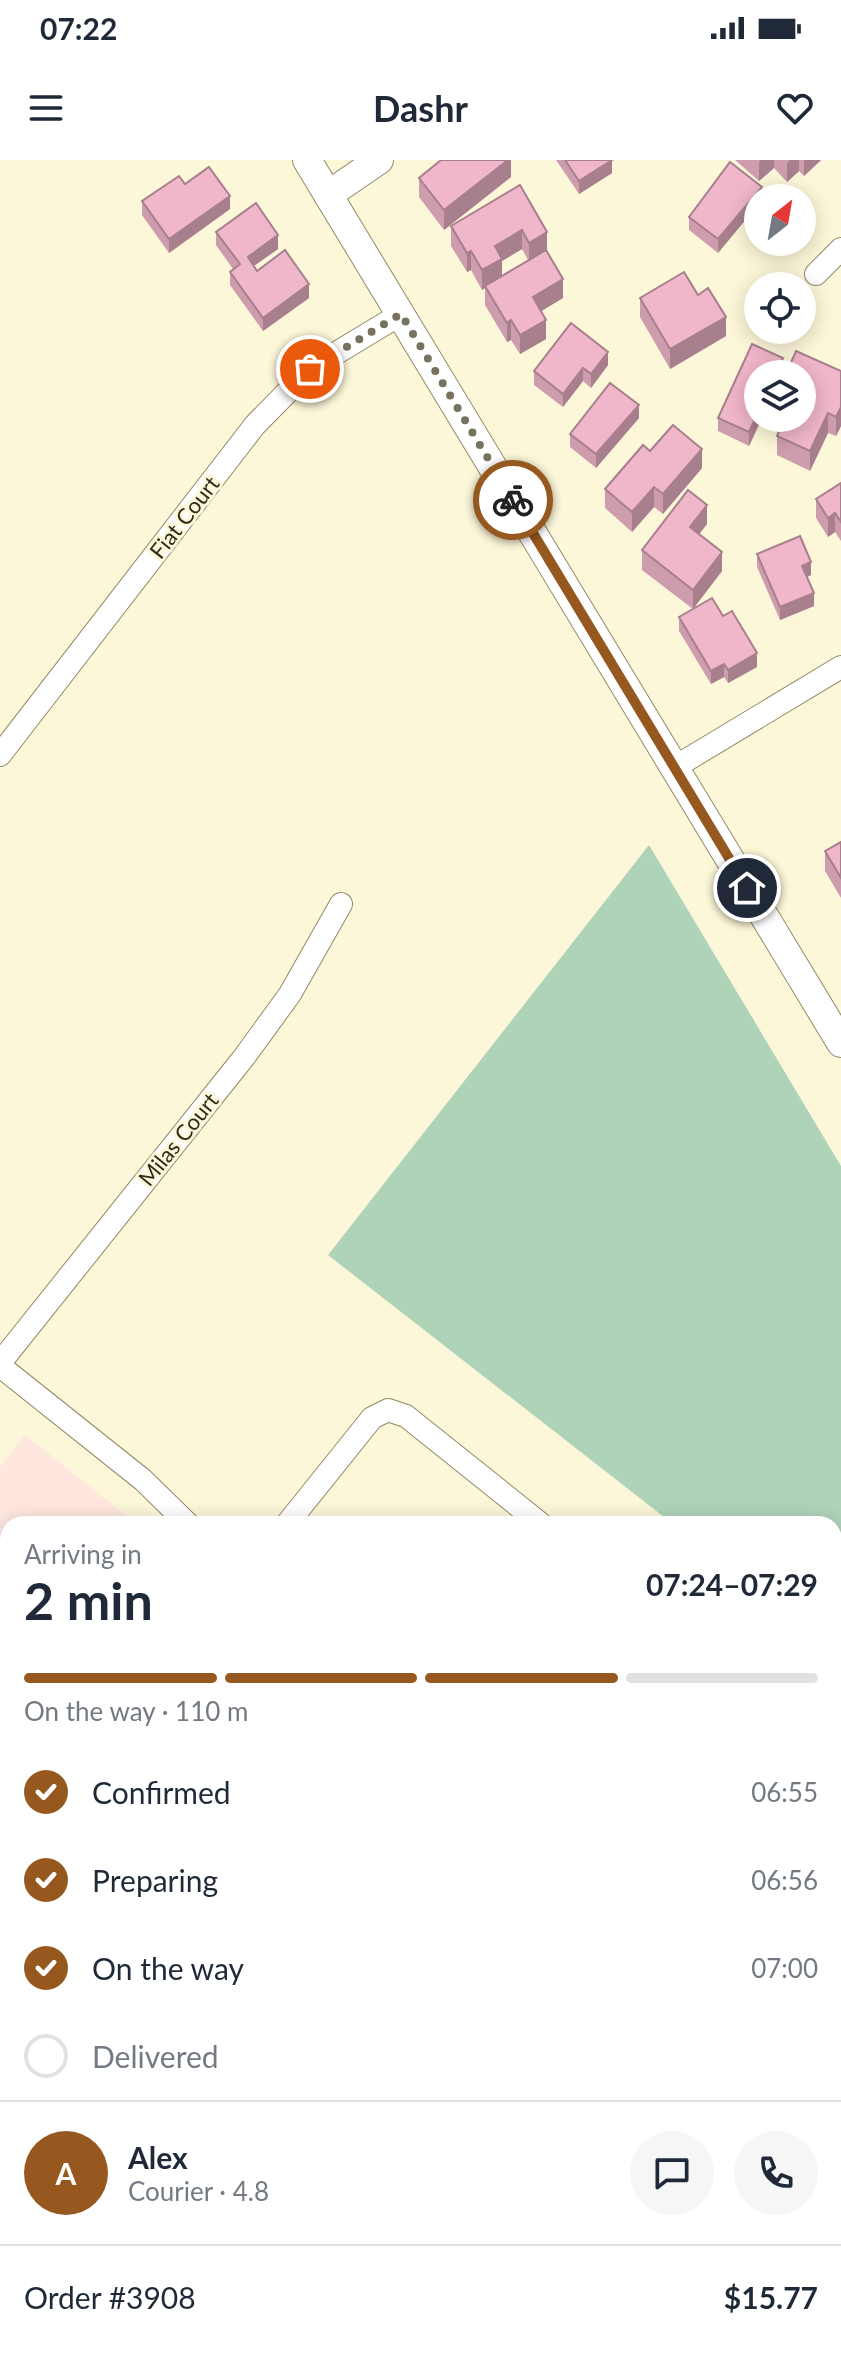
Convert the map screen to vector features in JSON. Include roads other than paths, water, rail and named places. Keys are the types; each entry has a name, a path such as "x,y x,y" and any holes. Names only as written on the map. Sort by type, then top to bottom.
{"street":[{"path":"307,160 841,1043"},
{"path":"328,195 379,160"},
{"path":"816,274 841,249"},
{"name":"Fiat Court","path":"0,755 255,425 310,369 401,314"},
{"path":"675,767 841,667"},
{"name":"Milas Court","path":"0,1364 245,1056 290,994 341,904"},
{"path":"0,1364 143,1480 180,1516"},
{"path":"293,1516 372,1418 388,1410 406,1416 531,1516"}]}
